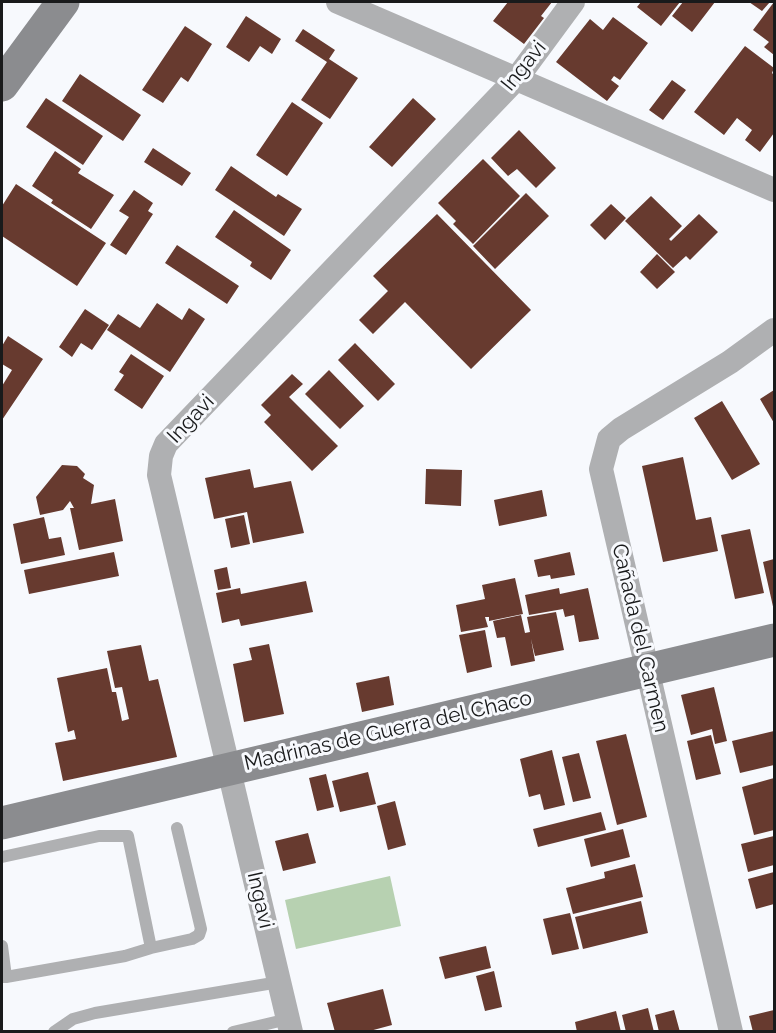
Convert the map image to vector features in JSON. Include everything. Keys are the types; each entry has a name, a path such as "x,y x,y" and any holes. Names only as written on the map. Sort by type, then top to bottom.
{"street":[{"path":"2,84 63,2"},
{"path":"338,2 774,190"},
{"name":"Ingavi","path":"290,1025 159,475 161,456 166,444 517,78 573,2"},
{"name":"Cañada del Carmen","path":"731,1032 601,469 609,439 621,429 730,362 774,330"},
{"name":"Madrinas de Guerra del Chaco","path":"2,823 774,640"}],"lane":[{"path":"2,946 4,977 125,956 192,939 199,935 201,929 177,828"},
{"path":"2,856 99,836 128,836 151,948"},
{"path":"54,1032 73,1019 95,1013 279,982"},
{"path":"233,1032 290,1025"}],"green space":[{"path":"390,876 401,926 296,949 285,900"}],"building":[{"path":"508,2 552,2 541,16 544,18 524,44 493,21"},
{"path":"641,2 680,2 661,26 637,7"},
{"path":"683,2 715,2 692,32 672,16"},
{"path":"749,2 770,2 762,11"},
{"path":"774,2 774,55 764,47 769,42 753,30"},
{"path":"246,16 281,39 272,54 260,46 249,62 226,47"},
{"path":"613,17 648,43 620,80 614,76 611,80 619,86 607,101 556,62 590,19 603,30"},
{"path":"185,26 212,44 188,82 181,77 163,103 142,90"},
{"path":"303,29 335,50 329,59 358,78 330,119 301,100 327,62 295,41"},
{"path":"745,46 774,68 772,73 774,75 774,133 760,152 745,140 752,130 737,118 724,135 694,112"},
{"path":"80,74 141,115 123,141 62,101"},
{"path":"672,80 686,90 663,120 649,110"},
{"path":"46,98 103,136 83,165 26,127"},
{"path":"413,98 436,119 392,167 369,147"},
{"path":"292,102 323,123 287,176 256,155"},
{"path":"519,130 556,168 536,188 517,169 508,176 491,158"},
{"path":"153,148 191,173 182,186 144,162"},
{"path":"55,151 81,169 78,173 114,195 91,229 51,203 53,200 32,186"},
{"path":"483,159 520,196 473,244 453,224 456,221 438,203"},
{"path":"231,166 276,197 278,194 302,209 284,236 215,190"},
{"path":"16,184 106,243 77,286 2,236 2,206"},
{"path":"134,190 153,203 148,211 153,214 126,255 110,245 129,217 119,211"},
{"path":"526,193 549,216 495,269 473,246"},
{"path":"651,196 682,226 669,239 671,241 699,214 718,232 690,260 686,256 673,268 625,221"},
{"path":"611,204 626,218 605,240 590,225"},
{"path":"234,210 291,250 271,280 250,266 252,262 215,237"},
{"path":"437,214 531,310 471,369 405,302 373,334 359,320 388,291 373,276"},
{"path":"177,245 239,286 227,304 165,263"},
{"path":"657,254 675,272 657,289 640,272"},
{"path":"157,303 182,320 189,308 205,319 170,372 107,330 118,314 140,328"},
{"path":"85,309 109,325 92,350 81,343 72,357 59,347"},
{"path":"8,336 43,359 2,420 2,386 12,370 2,364 2,346"},
{"path":"355,343 395,384 378,401 338,360"},
{"path":"131,354 164,376 142,409 114,390 124,375 119,372"},
{"path":"329,370 364,406 340,429 305,394"},
{"path":"292,374 303,384 289,397 338,446 312,471 264,422 271,415 261,405"},
{"path":"774,390 774,423 760,399"},
{"path":"722,401 760,464 732,480 694,418"},
{"path":"683,457 696,520 711,517 718,551 663,562 642,466"},
{"path":"62,465 77,466 85,474 83,478 94,485 91,504 115,499 123,541 79,550 70,508 74,508 70,501 63,510 40,515 36,497"},
{"path":"250,469 254,488 291,481 304,533 253,543 247,512 214,519 205,478"},
{"path":"426,469 462,470 461,506 425,504"},
{"path":"542,490 547,516 499,526 494,500"},
{"path":"244,515 250,544 231,548 225,519"},
{"path":"44,517 49,539 61,537 65,555 21,564 13,524"},
{"path":"750,529 764,593 735,599 721,535"},
{"path":"114,552 119,576 29,594 24,570"},
{"path":"570,552 575,575 551,579 550,575 538,577 534,560"},
{"path":"774,559 774,611 763,562"},
{"path":"227,567 231,588 218,590 214,570"},
{"path":"515,578 523,614 489,621 489,617 485,617 488,627 461,632 456,605 485,599 482,585"},
{"path":"306,581 313,612 241,626 239,619 222,623 216,593 240,588 241,594"},
{"path":"559,588 560,594 588,588 599,639 579,642 574,615 565,617 563,609 529,615 525,595"},
{"path":"556,612 564,650 535,656 531,639 535,661 511,666 505,637 497,638 493,621 521,615 525,633 530,632 527,617"},
{"path":"485,630 492,667 467,673 459,635"},
{"path":"269,644 284,714 244,722 233,664 252,660 249,648"},
{"path":"141,645 149,681 158,679 177,757 63,781 55,743 76,739 74,730 68,732 57,678 107,668 112,692 116,692 122,721 129,719 122,687 115,688 107,651"},
{"path":"389,676 394,705 362,712 356,683"},
{"path":"714,687 727,741 715,744 712,729 691,735 681,695"},
{"path":"774,731 774,765 740,773 732,741"},
{"path":"626,734 647,817 617,825 596,741"},
{"path":"711,735 721,774 696,780 687,741"},
{"path":"552,750 565,805 544,810 540,794 529,797 520,759"},
{"path":"579,753 591,798 573,802 562,757"},
{"path":"368,772 376,804 340,812 332,781"},
{"path":"326,774 334,807 317,811 309,778"},
{"path":"774,778 774,830 754,835 742,787"},
{"path":"395,801 406,845 388,850 377,806"},
{"path":"601,812 606,830 538,847 533,829"},
{"path":"623,829 630,857 591,867 584,839"},
{"path":"308,833 316,863 283,871 275,841"},
{"path":"774,836 774,865 748,872 741,844"},
{"path":"635,864 643,897 573,914 566,888 605,878 604,872"},
{"path":"774,872 774,904 756,909 748,879"},
{"path":"641,901 648,933 583,949 575,917"},
{"path":"570,913 579,949 552,955 543,919"},
{"path":"486,946 491,968 445,979 439,957"},
{"path":"494,971 502,1007 485,1011 476,976"},
{"path":"383,989 392,1025 366,1032 335,1032 327,1003"},
{"path":"648,1008 654,1032 626,1032 622,1015"},
{"path":"674,1010 680,1032 659,1032 655,1015"},
{"path":"774,1010 774,1032 753,1032 749,1016"},
{"path":"616,1011 621,1032 577,1032 575,1022"}]}
